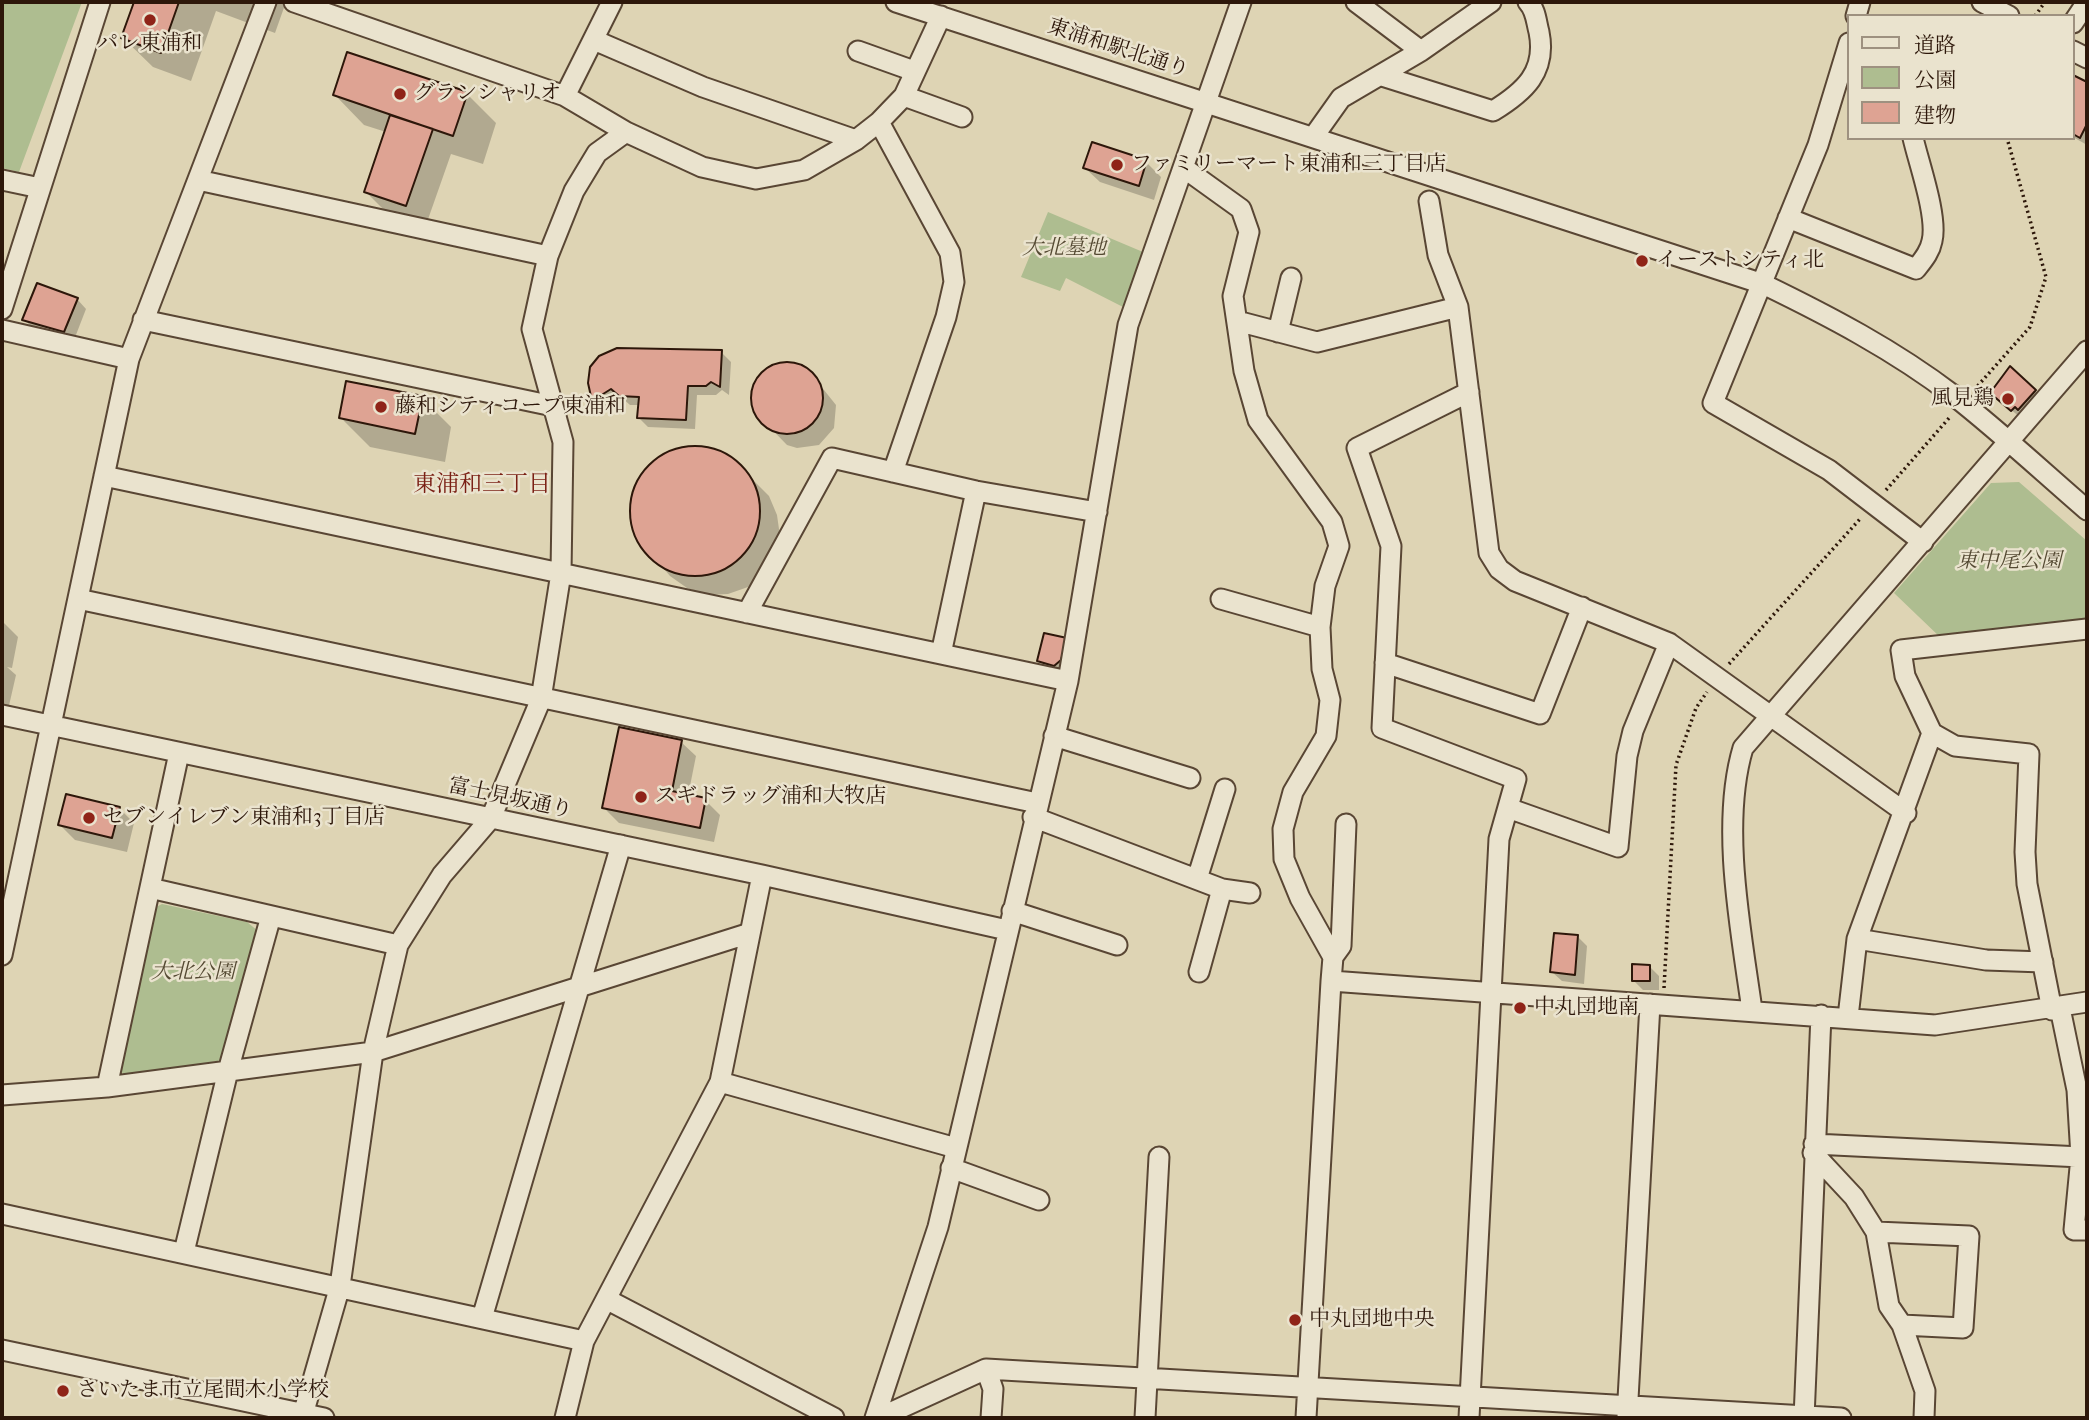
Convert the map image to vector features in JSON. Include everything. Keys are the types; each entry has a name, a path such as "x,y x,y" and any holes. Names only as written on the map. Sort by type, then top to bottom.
{"street":[{"path":"2,309 100,2"},
{"path":"2,955 129,359 265,2"},
{"path":"294,2 565,96 626,132 702,167 756,179 803,170 856,141 879,122 904,96 941,16"},
{"name":"東浦和駅北通り","path":"895,2 1763,284 1868,338 1962,403 2087,510"},
{"path":"885,1417 938,1227 1035,810 1068,681 1128,325 1241,2"},
{"path":"1356,2 1421,51"},
{"path":"1314,136 1341,98 1382,76 1491,2"},
{"path":"1382,76 1493,111 1516,97 1530,83 1539,65 1542,48 1534,8 1528,2"},
{"path":"1982,2 2005,14"},
{"path":"2075,20 2087,2"},
{"path":"565,96 594,40 605,4"},
{"path":"594,40 703,87 856,141"},
{"path":"858,51 914,71"},
{"path":"1848,52 1818,145 1713,403 1829,470 1923,542"},
{"path":"904,96 962,117"},
{"path":"879,122 950,253 954,282 946,317 893,472"},
{"path":"303,1416 340,1286 373,1052 398,945 442,875 491,818 541,699 561,573 563,442 532,329 548,256 574,191 597,153 626,132"},
{"path":"1788,218 1916,269 1926,257 1933,239 1932,222 1913,140"},
{"path":"1184,168 1241,209 1249,232 1233,296 1244,370 1258,421 1332,522 1339,547 1325,586 1320,627 1322,669 1330,700 1326,736 1293,792 1283,829 1284,859 1300,898 1333,957"},
{"path":"2,180 40,188"},
{"path":"198,180 548,256"},
{"path":"1429,201 1438,255 1458,307 1489,553 1499,569 1515,581 1669,642 1906,813"},
{"path":"1278,332 1291,278"},
{"path":"1237,321 1317,342 1458,307"},
{"path":"143,320 553,406"},
{"path":"2,330 129,359"},
{"path":"1752,1010 1733,853 1738,764 1743,748 2087,351"},
{"path":"1469,392 1357,448 1391,546 1382,728 1516,779 1499,839 1469,1418"},
{"path":"747,612 832,458 976,491 1097,512"},
{"path":"104,476 1068,681"},
{"path":"941,654 976,491"},
{"path":"78,599 1035,810 1196,879 1222,889 1250,893"},
{"path":"1220,599 1320,627"},
{"path":"1385,663 1540,714 1581,607"},
{"path":"2087,629 1901,650 1905,676 1933,733 1955,747 2029,754 2025,852 2027,884 2043,962 2082,1089 2081,1157 2074,1230 2087,1230"},
{"path":"1508,808 1618,847 1627,756 1633,731 1669,642"},
{"name":"富士見坂通り","path":"2,715 762,875 1007,930"},
{"path":"1849,1017 1857,939 1906,813 1933,733"},
{"path":"1054,736 1190,778"},
{"path":"107,1087 179,753"},
{"path":"1196,879 1226,789"},
{"path":"1306,1418 1331,981 1333,957 1341,946 1346,824"},
{"path":"482,1318 621,845"},
{"path":"565,1418 584,1341 719,1082 762,875"},
{"path":"150,888 398,945"},
{"path":"1199,972 1222,889"},
{"path":"1012,911 1117,945"},
{"path":"184,1252 228,1071 271,916"},
{"path":"2,1095 107,1087 373,1052 750,933"},
{"path":"1857,939 1986,960 2043,962"},
{"path":"1331,981 1935,1025 2056,1009 2087,1002"},
{"path":"1628,1412 1657,1004"},
{"path":"1804,1418 1821,1015"},
{"path":"719,1082 956,1148"},
{"path":"1814,1149 2081,1157"},
{"path":"1814,1149 1854,1196 1876,1232 1889,1307 1902,1325 1924,1391 1924,1418"},
{"path":"1145,1418 1159,1157"},
{"path":"951,1168 1040,1200"},
{"path":"2,1214 584,1341"},
{"path":"1876,1232 1969,1236 1963,1328 1902,1325"},
{"path":"606,1299 834,1418"},
{"path":"2,1350 303,1416 324,1418"},
{"path":"885,1417 986,1369 1471,1396 1628,1412 1841,1418"},
{"path":"986,1369 993,1389 991,1418"}],"path":[{"path":"1883,494 2031,327 2046,277 2008,140"},
{"path":"1657,1004 1676,765 1696,708 1718,677 1865,514"}],"green space":[{"path":"2,2 82,2 19,172 2,168"},
{"name":"大北墓地","path":"1048,212 1143,252 1125,308 1066,278 1060,291 1021,277"},
{"name":"東中尾公園","path":"2019,482 2087,541 2087,618 2067,624 1942,639 1894,593 1991,483"},
{"name":"大北公園","path":"162,904 247,922 258,931 223,1060 127,1076 121,1072 154,908"}],"building":[{"name":"パレ東浦和","path":"134,2 179,2 161,53 121,38"},
{"name":"グランシャリオ","path":"347,52 468,92 453,136 333,95"},
{"path":"2075,76 2087,82 2087,124 2080,138 2075,135"},
{"path":"390,115 433,129 406,206 364,192"},
{"path":"1092,142 1147,160 1139,186 1083,168"},
{"path":"37,283 78,298 64,332 22,320"},
{"path":"617,348 722,350 720,387 711,382 706,386 688,386 686,420 637,418 639,397 619,396 611,389 592,401 588,383 590,367 599,356"},
{"path":"787,362 801,365 813,372 820,384 823,398 820,412 813,424 801,431 787,434 773,431 761,424 754,412 751,398 754,384 761,372 773,365"},
{"path":"2010,366 2036,390 2018,410 2015,407 2011,411 1990,393"},
{"name":"藤和シティコープ東浦和","path":"346,381 423,396 415,434 339,418"},
{"path":"695,446 720,451 741,465 755,486 760,511 755,536 741,557 720,571 695,576 670,571 649,557 635,536 630,511 635,486 649,465 670,451"},
{"path":"1044,633 1067,638 1061,660 1054,666 1037,661"},
{"path":"619,727 682,740 672,791 706,798 700,828 602,808"},
{"path":"66,794 120,807 112,838 58,825"},
{"path":"1554,933 1578,935 1575,975 1550,972"},
{"path":"1632,964 1650,965 1650,981 1632,981"}],"place":[{"name":"パレ東浦和","path":"150,20"},
{"name":"グランシャリオ","path":"400,94"},
{"name":"ファミリーマート東浦和三丁目店","path":"1117,165"},
{"name":"イーストシティ北","path":"1642,261"},
{"name":"風見鶏","path":"2008,399"},
{"name":"藤和シティコープ東浦和","path":"381,407"},
{"name":"スギドラッグ浦和大牧店","path":"641,797"},
{"name":"セブンイレブン東浦和3丁目店","path":"89,818"},
{"name":"中丸団地南","path":"1520,1008"},
{"name":"中丸団地中央","path":"1295,1320"},
{"name":"さいたま市立尾間木小学校","path":"63,1391"}],"district":[{"name":"東浦和三丁目","path":"482,485"}]}
